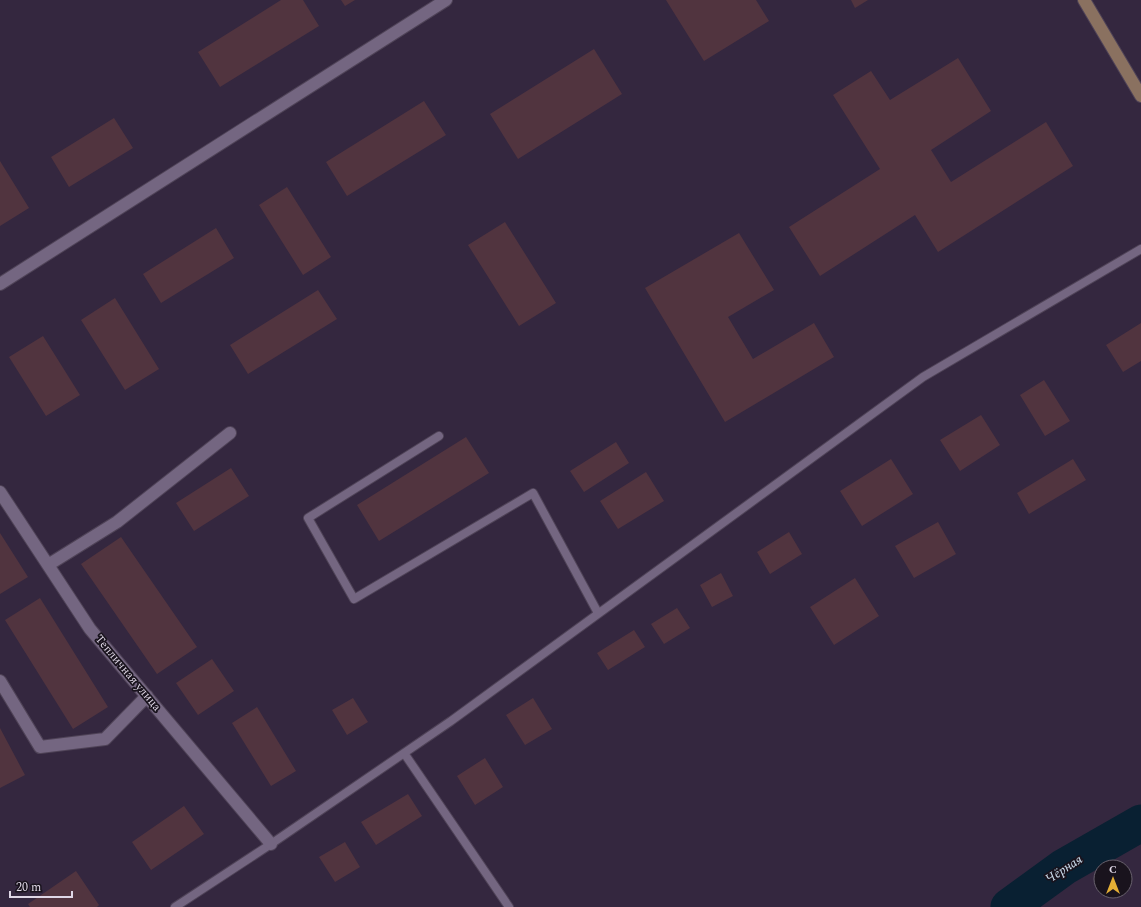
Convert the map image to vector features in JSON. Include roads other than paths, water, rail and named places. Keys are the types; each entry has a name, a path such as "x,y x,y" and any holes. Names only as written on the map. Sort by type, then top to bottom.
{"street":[{"path":"0,284 446,0"},
{"path":"1084,0 1141,96"},
{"path":"48,565 117,522 230,433"},
{"name":"Тепличная улица","path":"0,492 90,629 272,844"},
{"path":"0,681 40,747 105,739 147,696"}],"lane":[{"path":"175,907 272,844 450,721 923,377 1141,249"},
{"path":"439,436 308,518 354,599 533,493 598,613"},
{"path":"404,753 509,907"}],"waterway":[{"name":"Чёрная","path":"1009,907 1064,867 1141,823"}]}
